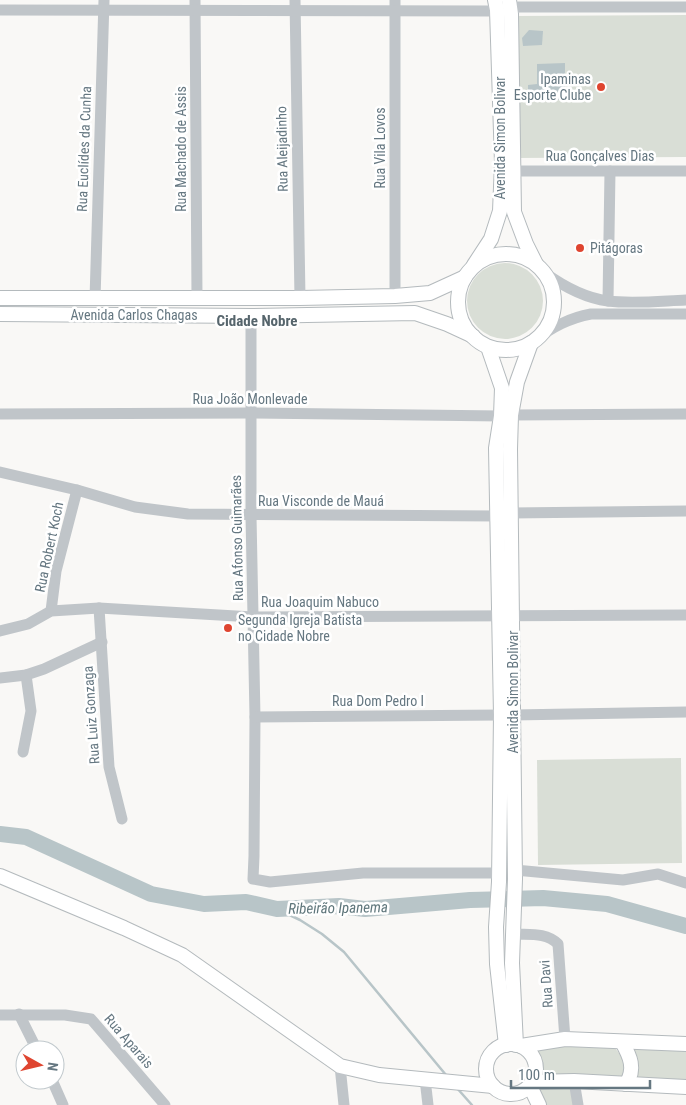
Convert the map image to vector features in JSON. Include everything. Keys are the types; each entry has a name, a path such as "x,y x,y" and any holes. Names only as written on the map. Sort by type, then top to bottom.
{"main road":[{"name":"Avenida Simon Bolivar","path":"503,5 514,171 514,212 526,244 540,269"},
{"name":"Avenida Simon Bolivar","path":"468,273 491,239 500,210 503,5"},
{"path":"510,254 524,257 540,269 552,286 554,301 552,316 545,330 533,342 516,349 502,350 488,346 473,336 463,323 458,308 459,292 468,273 482,260 496,255 510,254"},
{"name":"Avenida Carlos Chagas","path":"0,298 300,298 395,296 430,294 468,273"},
{"name":"Avenida Carlos Chagas","path":"0,314 251,316 415,313 447,324 473,336"},
{"name":"Avenida Simon Bolivar","path":"506,617 497,516 496,448 517,382 533,342"},
{"name":"Avenida Simon Bolivar","path":"488,346 502,388 510,449 511,513 506,617 507,715 515,875 512,963 514,1045"},
{"name":"Avenida Simon Bolivar","path":"507,715 496,927 497,964 514,1045"},
{"path":"0,876 124,928 182,956 340,1066 378,1076 493,1086"},
{"path":"514,1045 531,1055 535,1062 536,1070 531,1084 513,1099 493,1086 487,1074 488,1061 495,1050 514,1045 565,1039 686,1044"},
{"path":"622,1042 629,1055 632,1070 626,1084"},
{"path":"531,1084 574,1082 686,1086"},
{"path":"531,1084 539,1105"}],"street":[{"path":"658,0 680,7"},
{"path":"0,10 104,5 680,7"},
{"name":"Rua Euclídes da Cunha","path":"95,299 104,5"},
{"name":"Rua Machado de Assis","path":"195,5 197,297"},
{"name":"Rua Aleijadinho","path":"295,5 300,298"},
{"name":"Rua Vila Lovos","path":"394,6 395,296"},
{"name":"Rua Gonçalves Dias","path":"514,171 686,171"},
{"path":"608,301 610,171"},
{"path":"540,269 558,283 586,296 608,301 686,300"},
{"path":"533,342 561,322 578,316 591,314 686,314"},
{"name":"Rua Afonso Guimarães","path":"251,316 251,516 255,717 253,879 270,882 364,873 499,878"},
{"name":"Rua João Monlevade","path":"0,414 686,414"},
{"name":"Rua Visconde de Mauá","path":"0,472 77,490 135,507 188,514 251,516 497,516"},
{"name":"Rua Robert Koch","path":"51,611 56,572 77,490"},
{"path":"511,513 686,510"},
{"name":"Rua Joaquim Nabuco","path":"51,611 99,608 253,617 686,615"},
{"name":"Rua Luiz Gonzaga","path":"99,608 110,768 122,819"},
{"path":"0,631 28,624 51,611"},
{"path":"0,678 26,675 44,669 102,642"},
{"path":"24,752 31,711 26,675"},
{"name":"Rua Dom Pedro I","path":"255,717 686,712"},
{"path":"515,875 623,880 658,874 686,882"},
{"name":"Rua Davi","path":"514,930 552,938 558,944 565,1039"},
{"path":"20,1014 32,1040"},
{"name":"Rua Aparais","path":"0,1015 65,1015 91,1020 165,1105"},
{"path":"340,1066 344,1105"},
{"path":"425,1079 428,1105"},
{"path":"574,1082 578,1105"},
{"path":"56,1090 63,1105"}],"shaded area":[{"name":"Ipaminas Esporte Clube","path":"686,15 686,157 516,158 516,16"},
{"path":"529,30 543,31 542,45 523,46 522,38"},
{"path":"565,63 565,100 528,100 528,85 537,84 537,64"},
{"path":"505,263 520,266 532,274 540,286 543,301 540,316 532,328 520,336 505,339 490,336 478,328 470,316 467,301 470,286 478,274 490,266"},
{"path":"681,758 682,863 538,865 537,760"},
{"path":"627,1045 686,1049 686,1082 635,1080"},
{"path":"536,1046 615,1048 626,1062 624,1077 540,1077"},
{"path":"537,1087 572,1087 575,1105 545,1105"}],"waterway":[{"name":"Ribeirão Ipanema","path":"0,834 26,837 151,894 204,904 246,902 277,909 339,906 365,909 470,900 543,898 607,904 686,926"},
{"path":"277,909 300,920 322,934 344,952 446,1075"},
{"path":"456,1087 472,1105"}],"place":[{"name":"Ipaminas Esporte Clube","path":"601,87"},
{"name":"Pitágoras","path":"580,248"},
{"name":"Segunda Igreja Batista no Cidade Nobre","path":"228,628"}],"district":[{"name":"Cidade Nobre","path":"257,321"}]}
